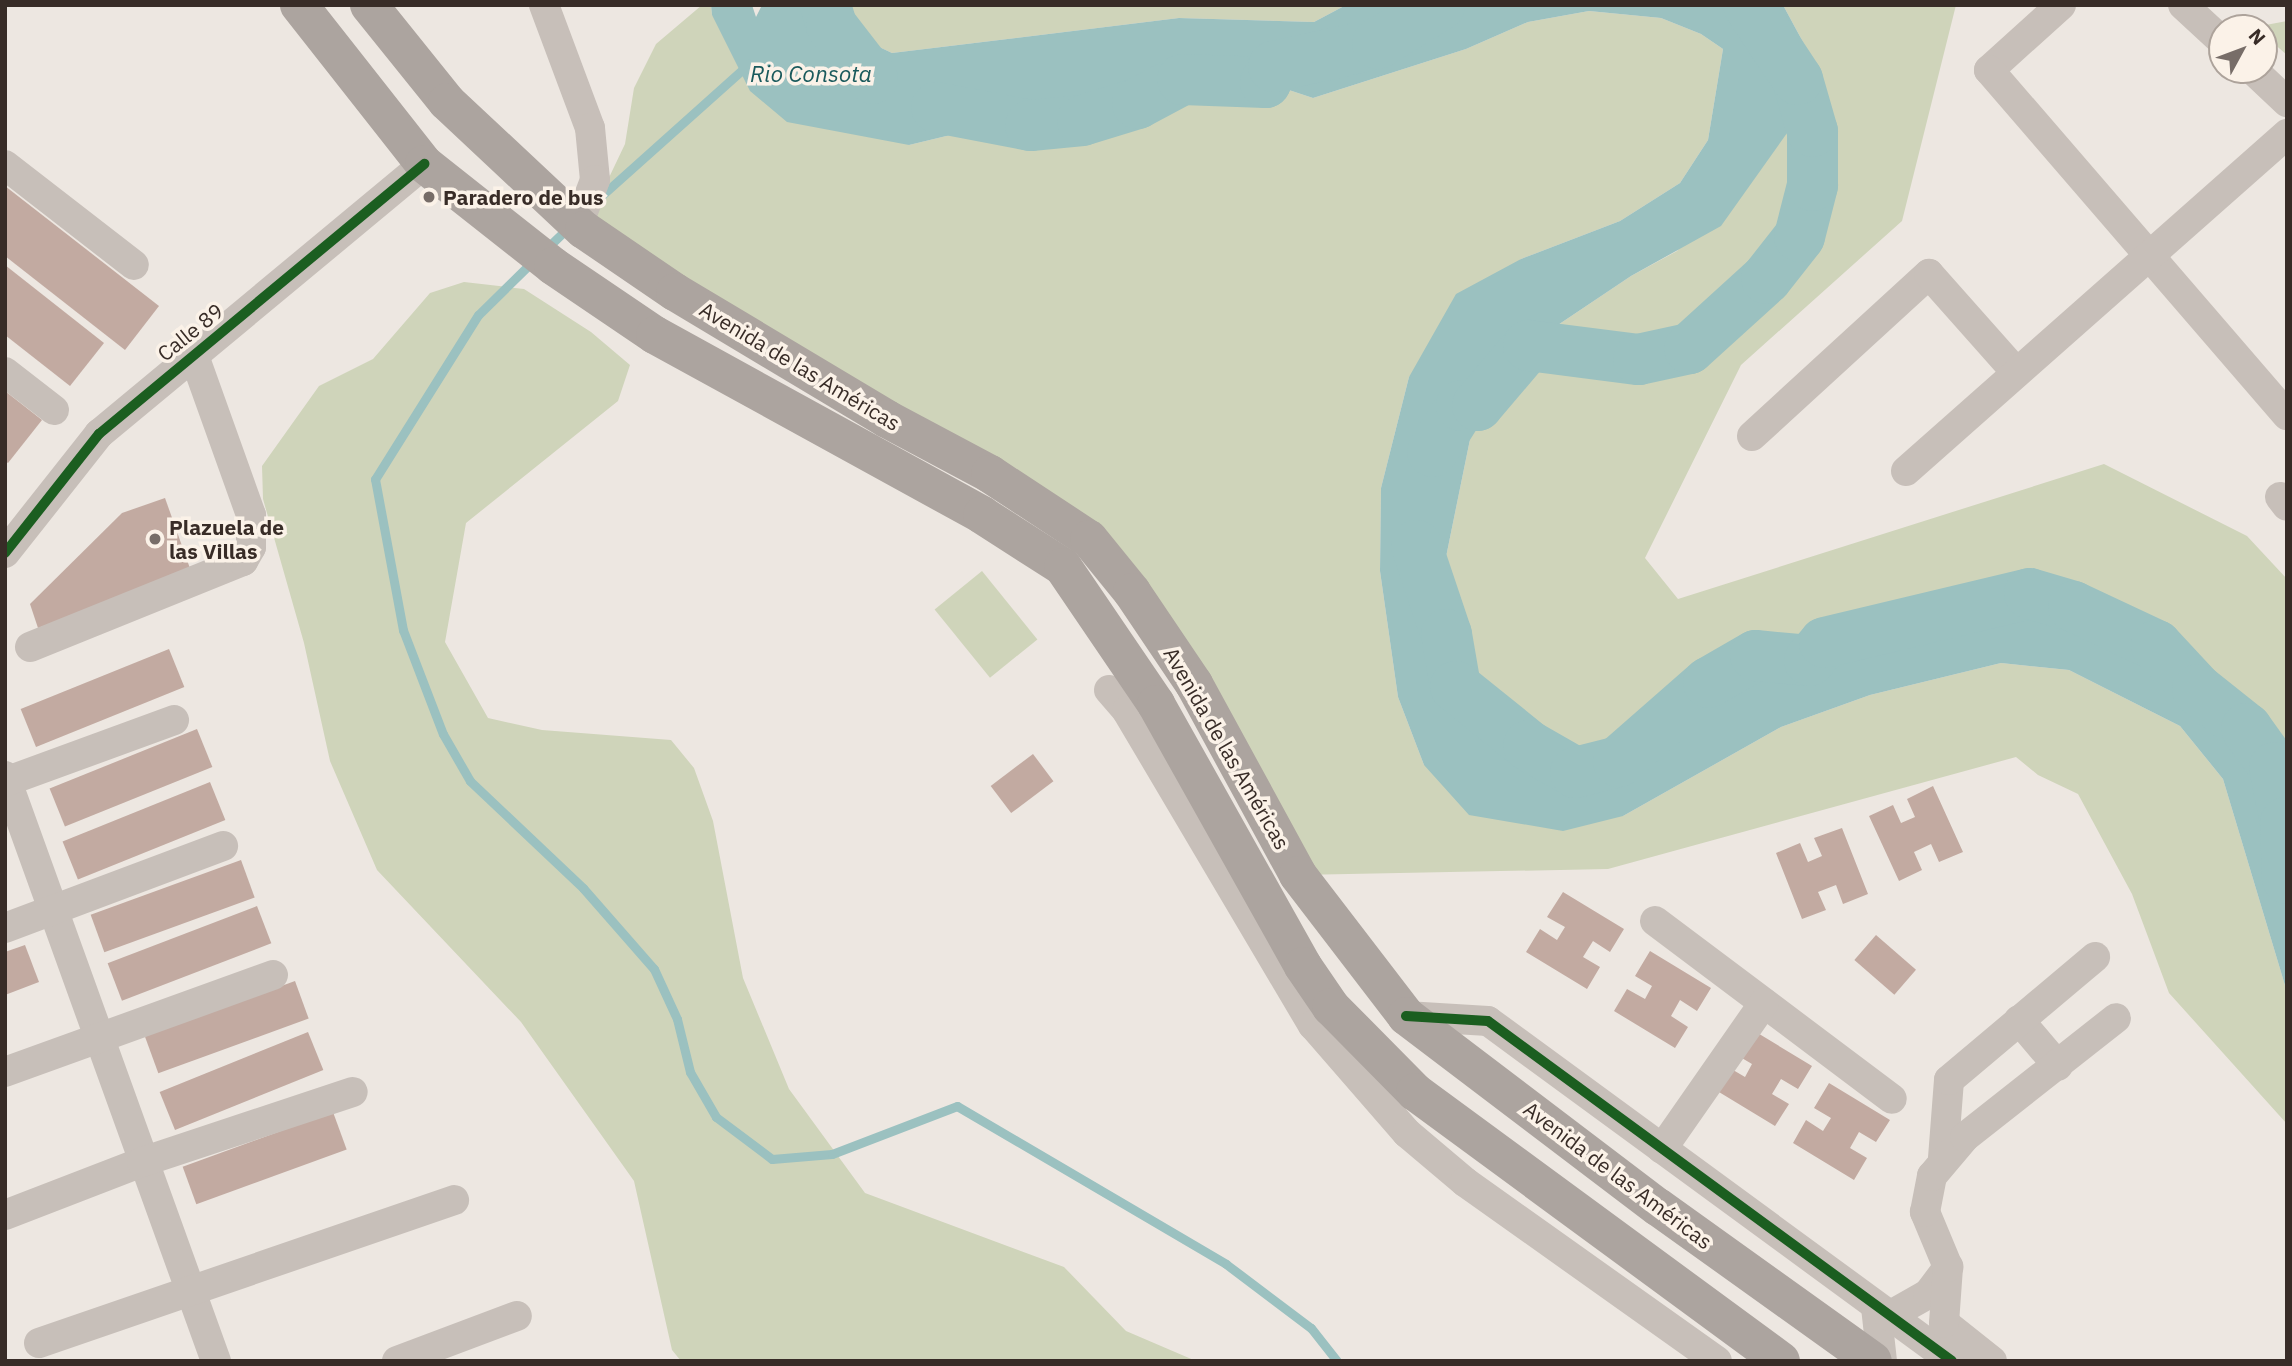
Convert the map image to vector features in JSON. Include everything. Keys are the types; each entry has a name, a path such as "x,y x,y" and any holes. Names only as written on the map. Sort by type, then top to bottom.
{"main road":[{"name":"Avenida de las Américas","path":"299,5 424,164 553,266 655,335 982,515 1063,567 1156,704 1303,966 1331,1007 1415,1092 1781,1361"},
{"name":"Avenida de las Américas","path":"369,5 447,102 578,225 675,292 887,419 990,474 1089,539 1132,592 1194,684 1298,875 1406,1016 1658,1207 1873,1361"}],"street":[{"path":"544,5 590,128 595,180 578,225"},
{"path":"2061,5 1989,71 2287,415"},
{"path":"2183,5 2208,28"},
{"path":"2268,84 2287,102"},
{"path":"1906,471 2146,255 2287,134"},
{"path":"5,164 134,265"},
{"name":"Calle 89","path":"5,553 99,434 193,353 424,164"},
{"path":"1752,436 1929,274 2016,372"},
{"path":"30,647 243,561 251,547 251,515 193,353"},
{"path":"5,372 54,410"},
{"path":"1109,690 1127,711 1313,1025 1407,1133 1465,1181 1717,1361"},
{"path":"173,720 6,780 97,1039 216,1361"},
{"path":"5,928 223,846"},
{"path":"1655,921 1892,1099"},
{"path":"1992,1361 1944,1323 1948,1268 1925,1212 1925,1196 1943,1158 1949,1080 2095,957"},
{"path":"5,1072 273,975"},
{"path":"1662,1149 1765,1003"},
{"path":"1406,1016 1488,1021 1952,1361"},
{"path":"1943,1158 2116,1018"},
{"path":"2020,1020 2058,1066"},
{"path":"5,1215 142,1162 353,1092"},
{"path":"39,1343 454,1200"},
{"path":"1882,1311 1928,1294 1948,1268"},
{"path":"1882,1311 1882,1361"},
{"path":"397,1361 517,1316"}],"green space":[{"path":"702,5 711,5 712,15 909,145 1182,79 1265,82 1313,98 1466,49 1528,22 1589,11 1661,18 1701,34 1723,49 1708,140 1680,183 1620,221 1521,259 1409,377 1381,488 1380,571 1398,697 1424,765 1623,816 1781,727 1870,695 2001,663 2069,670 2180,726 2223,779 2287,992 2287,1124 2169,993 2132,894 2078,794 2038,775 2016,757 1608,869 1298,875 1089,539 584,230 625,144 634,88 656,44"},
{"path":"825,5 1346,5 1314,22 1179,18 892,53 831,25"},
{"path":"1783,5 1956,5 1902,221 1741,365 1645,558 1678,599 2104,464 2247,536 2287,579 2287,798 2246,728 2028,593 1948,613 1749,683 1618,761 1575,772 1480,734 1455,686 1435,611 1477,405 1528,345 1631,276 1677,251 1824,81"},
{"path":"2287,21 2287,55 2278,47 2278,23"},
{"path":"464,282 524,289 591,332 630,365 618,401 466,523 445,642 488,718 542,730 671,740 694,768 713,821 743,978 789,1089 865,1193 1064,1267 1126,1331 1196,1361 681,1361 672,1350 634,1181 521,1022 377,870 330,761 304,643 263,499 262,466 319,386 373,359 430,293"},
{"path":"982,571 1037,639 990,678 935,609"}],"water":[{"name":"Rio Consota","path":"711,5 752,5 756,17 762,5 825,5 832,25 892,53 1179,18 1314,22 1346,5 1783,5 1824,81 1721,226 1631,276 1528,345 1477,405 1435,611 1455,686 1480,734 1575,772 1618,761 1749,683 1875,632 2028,593 2073,606 2156,645 2216,687 2287,798 2287,992 2223,779 2180,726 2069,670 2001,663 1870,695 1781,727 1623,816 1563,831 1469,815 1424,765 1398,697 1380,571 1381,488 1409,377 1456,294 1521,259 1620,221 1680,183 1708,140 1723,49 1701,34 1661,18 1589,11 1528,22 1466,49 1313,98 1265,82 1182,79 909,145 787,122 750,91 712,15"}],"building":[{"path":"5,186 159,306 125,350 5,256"},
{"path":"5,265 104,343 70,386 5,335"},
{"path":"5,391 42,420 8,463 5,461"},
{"name":"Plazuela de las Villas","path":"165,498 192,574 38,628 30,604 122,513"},
{"path":"169,649 184,687 36,747 21,709"},
{"path":"197,729 212,767 65,827 50,789"},
{"path":"1033,754 1053,781 1011,813 991,786"},
{"path":"210,782 225,820 78,880 63,842"},
{"path":"1933,786 1963,852 1939,862 1931,844 1914,852 1922,870 1899,881 1869,816 1893,805 1901,823 1915,817 1907,799"},
{"path":"1842,828 1868,894 1843,904 1836,885 1818,892 1826,910 1802,919 1776,853 1800,843 1808,862 1822,856 1814,838"},
{"path":"241,860 255,898 104,952 91,915"},
{"path":"1563,892 1624,929 1610,952 1593,941 1583,957 1600,967 1587,989 1526,952 1540,929 1557,940 1565,927 1547,917"},
{"path":"257,906 271,943 122,1001 108,963"},
{"path":"1876,935 1916,970 1894,995 1854,960"},
{"path":"25,945 39,982 5,995 5,952"},
{"path":"1650,951 1711,988 1697,1011 1680,1000 1671,1016 1688,1027 1675,1048 1614,1011 1627,989 1645,999 1652,986 1635,976"},
{"path":"295,981 309,1019 158,1073 145,1036"},
{"path":"1751,1029 1812,1066 1798,1089 1781,1079 1772,1094 1789,1104 1775,1126 1714,1089 1728,1067 1745,1077 1752,1064 1735,1054"},
{"path":"308,1032 323,1070 175,1130 160,1092"},
{"path":"1829,1083 1890,1120 1876,1142 1859,1132 1850,1148 1867,1158 1854,1180 1793,1143 1806,1120 1823,1131 1831,1118 1814,1108"},
{"path":"333,1112 347,1150 196,1204 183,1167"}],"waterway":[{"path":"825,5 831,25 872,78"},
{"path":"936,107 1030,125 1082,120 1137,103 1182,79 1265,82 1273,66 1377,43 1439,5"},
{"path":"1432,451 1461,405 1477,405 1528,345 1638,359 1689,348 1766,278 1799,236 1812,185 1812,131 1797,79 1748,5"},
{"path":"600,197 749,64"},
{"path":"547,248 570,226"},
{"path":"534,260 478,315 375,479 403,630 443,734 470,781 583,888 654,969 677,1019 690,1072 716,1117 772,1159 832,1154 957,1106 1226,1264 1311,1328 1337,1361"},
{"path":"1416,545 1446,634 1455,686 1528,745 1575,772 1618,761 1708,682 1755,655 1809,660 1824,642 2029,593 2073,606 2156,645 2197,689 2246,728 2274,767 2285,822 2287,878"}],"cycle path":[{"path":"5,553 99,434 424,164"},
{"path":"1406,1016 1488,1021 1952,1361"}],"place":[{"name":"Paradero de bus","path":"429,197"},
{"name":"Plazuela de las Villas","path":"155,539"}]}
